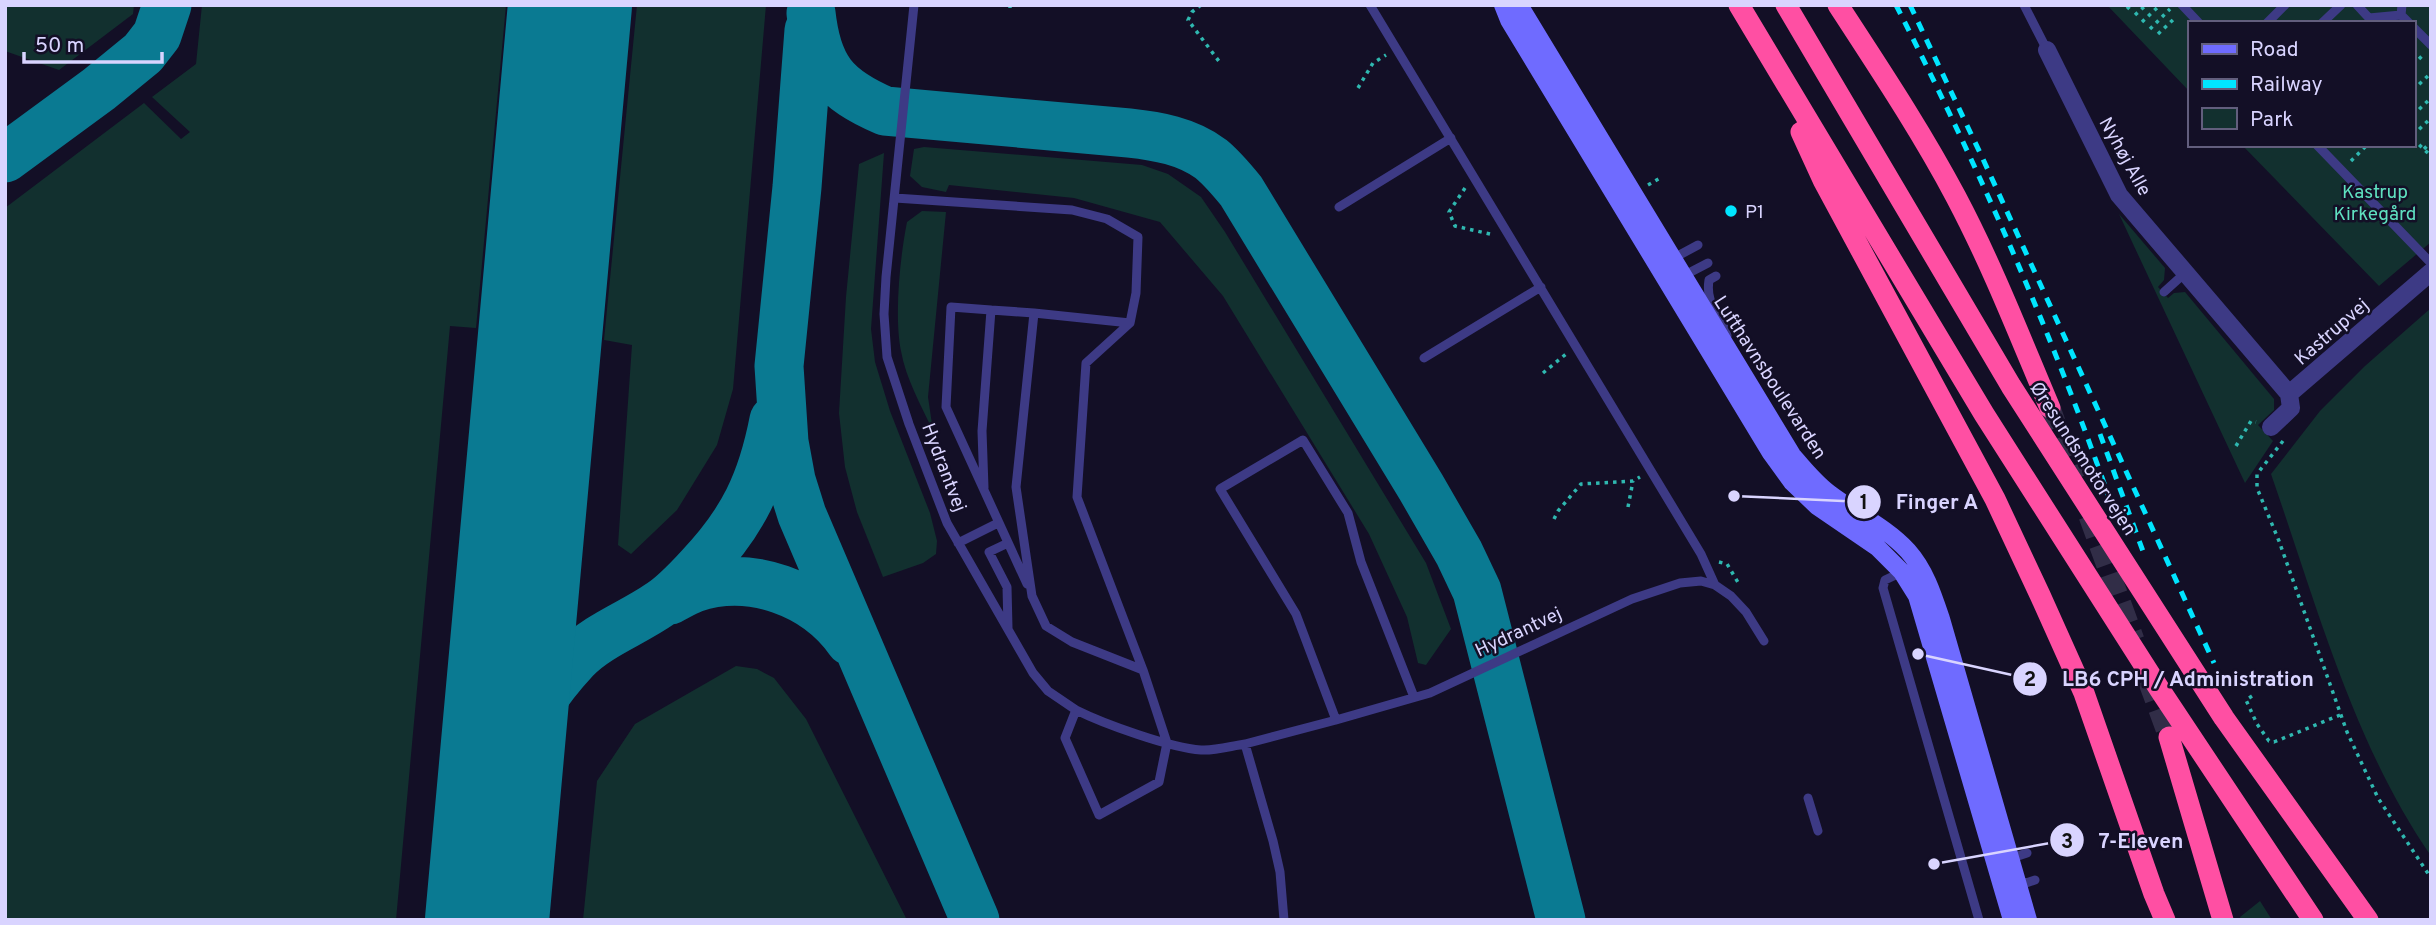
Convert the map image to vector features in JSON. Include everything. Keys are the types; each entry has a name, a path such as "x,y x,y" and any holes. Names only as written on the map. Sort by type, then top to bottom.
{"highway":[{"path":"1739,5 1991,425 2160,690 2313,920"},
{"name":"Øresundsmotorvejen","path":"1786,5 2011,386 2224,718 2368,920"},
{"path":"1838,5 1923,138 1957,199 2001,290 2050,408"},
{"path":"1756,34 1823,180 1995,499 2040,595 2084,693 2165,920"},
{"path":"2169,737 2223,920"}],"street":[{"name":"Lufthavnsboulevarden","path":"1503,5 1509,20 1771,453 1792,482 1817,506 1910,569"},
{"name":"Lufthavnsboulevarden","path":"1519,5 1792,455 1829,493 1908,551 1917,596 2002,860 2019,881 2028,920"},
{"name":"Nyhøj Alle","path":"2047,50 2119,195 2289,394"},
{"name":"Kastrupvej","path":"2271,427 2291,408 2289,394 2431,272"},
{"name":"Lufthavnsboulevarden","path":"2012,920 2019,881"}],"lane":[{"name":"Hydrantvej","path":"914,5 884,314 887,358 947,523 1033,673 1048,691 1091,718 1167,743 1202,750 1245,744 1430,693 1632,599 1680,583 1701,581 1715,585"},
{"path":"1370,5 1701,554 1715,585 1731,596 1764,641"},
{"path":"2024,5 2047,50"},
{"path":"2269,21 2285,5"},
{"path":"2324,21 2341,5"},
{"path":"2357,5 2369,18 2402,10"},
{"path":"2183,7 2197,21"},
{"path":"2415,29 2431,45"},
{"path":"1339,207 1451,138"},
{"path":"2319,147 2431,264"},
{"path":"895,198 1072,210 1107,219 1138,237 1136,293 1130,323 1086,363 1077,497 1143,670 1167,743 1159,782 1098,815 1065,738 1076,710"},
{"path":"1698,245 1672,259 1663,275 1683,276 1708,262"},
{"path":"2164,292 2185,273"},
{"path":"1716,276 1709,280 1707,293 1710,304 1725,327 1732,358"},
{"path":"1424,358 1541,287"},
{"path":"1130,323 951,307 946,407 1046,626 1072,642 1143,670"},
{"path":"984,493 982,431 991,310"},
{"path":"1032,596 1016,487 1034,313"},
{"path":"1336,720 1296,614 1220,489 1303,440 1348,513 1361,562 1414,698"},
{"path":"958,542 998,523"},
{"path":"1008,543 989,552 1007,587 1008,630"},
{"path":"1910,569 1885,580 1883,589 1979,920"},
{"path":"1245,744 1280,872 1284,920"},
{"path":"1808,798 1818,831"},
{"path":"2002,860 2028,853"},
{"path":"2019,881 2036,920"}],"path":[{"path":"1201,5 1192,12 1188,20 1221,64"},
{"path":"2135,15 2146,5"},
{"path":"2142,22 2160,5"},
{"path":"2150,29 2174,5"},
{"path":"2158,34 2183,7"},
{"path":"1358,88 1373,63 1397,49"},
{"path":"2415,88 2431,73"},
{"path":"2415,113 2431,98"},
{"path":"2415,135 2431,118"},
{"path":"2415,139 2431,156"},
{"path":"2424,149 2431,142"},
{"path":"2341,171 2365,147"},
{"path":"1475,178 1449,212 1455,226 1506,239 1510,236"},
{"path":"1543,373 1576,346"},
{"path":"2236,446 2251,421 2271,427"},
{"path":"1554,519 1581,484 1633,481 1651,471"},
{"path":"1628,507 1633,481"},
{"path":"2257,488 2279,541 2340,715 2378,798 2431,878"},
{"path":"2252,696 2246,700 2257,724 2269,741 2274,742 2340,715"}],"green space":[{"path":"5,5 134,5 133,14 59,70 5,51"},
{"path":"202,5 506,5 476,328 450,326 396,920 5,920 5,208 144,103 181,139 190,132 152,97 196,64"},
{"path":"637,5 766,5 733,389 717,445 677,510 631,554 618,545 632,345 604,340"},
{"name":"Kastrup Kirkegård","path":"2107,5 2431,5 2431,242 2379,286 2244,147 2415,147 2415,21 2188,21 2188,90"},
{"path":"924,147 1142,165 1168,174 1201,197 1225,232 1426,563 1451,629 1426,665 1418,663 1407,617 1369,534 1223,296 1160,222 1074,198 949,185 946,192 922,187 910,176 914,149"},
{"path":"884,153 871,329 875,362 890,411 930,513 937,541 936,554 923,563 883,577 857,512 845,467 839,413 846,297 859,164"},
{"path":"922,211 946,212 928,397 933,431 906,372 898,321 900,269 907,222"},
{"path":"2119,214 2165,268 2164,280 2158,287 2168,298 2174,293 2185,292 2274,399 2274,410 2258,425 2273,441 2245,483"},
{"path":"2431,308 2431,856 2379,767 2358,719 2321,622 2271,474 2320,411 2365,366"},
{"path":"736,666 757,669 774,678 806,719 907,920 583,920 597,781 635,724"},
{"path":"2260,901 2272,920 2241,920 2240,917"}],"taxiway":[{"path":"5,158 143,53 157,35 167,5"},
{"path":"811,13 818,48 831,74 853,94 885,111 1161,138 1202,153 1219,166 1238,187 1421,487 1459,553 1477,591 1561,920"},
{"path":"809,30 779,366 784,442 791,480 802,515 975,920"},
{"path":"496,824 518,743 547,693 584,651 665,600 685,583 714,551 739,517 757,482 774,420"},
{"path":"670,600 694,588 716,583 738,582 781,589 819,610 836,624 850,641"}],"runway":[{"path":"487,920 570,5"}],"tunnel":[{"path":"2050,408 2075,479"},
{"path":"2089,516 2134,640"},
{"path":"2148,680 2169,737"}],"railway":[{"path":"1896,5 1985,188 2039,313 2111,503"},
{"path":"1910,5 2214,663"},
{"path":"2100,434 2144,554"}],"place":[{"name":"P1","path":"1731,211"},
{"name":"Finger A","path":"1734,496"},
{"name":"LB6 CPH / Administration","path":"1918,654"},
{"name":"7-Eleven","path":"1934,864"}]}
